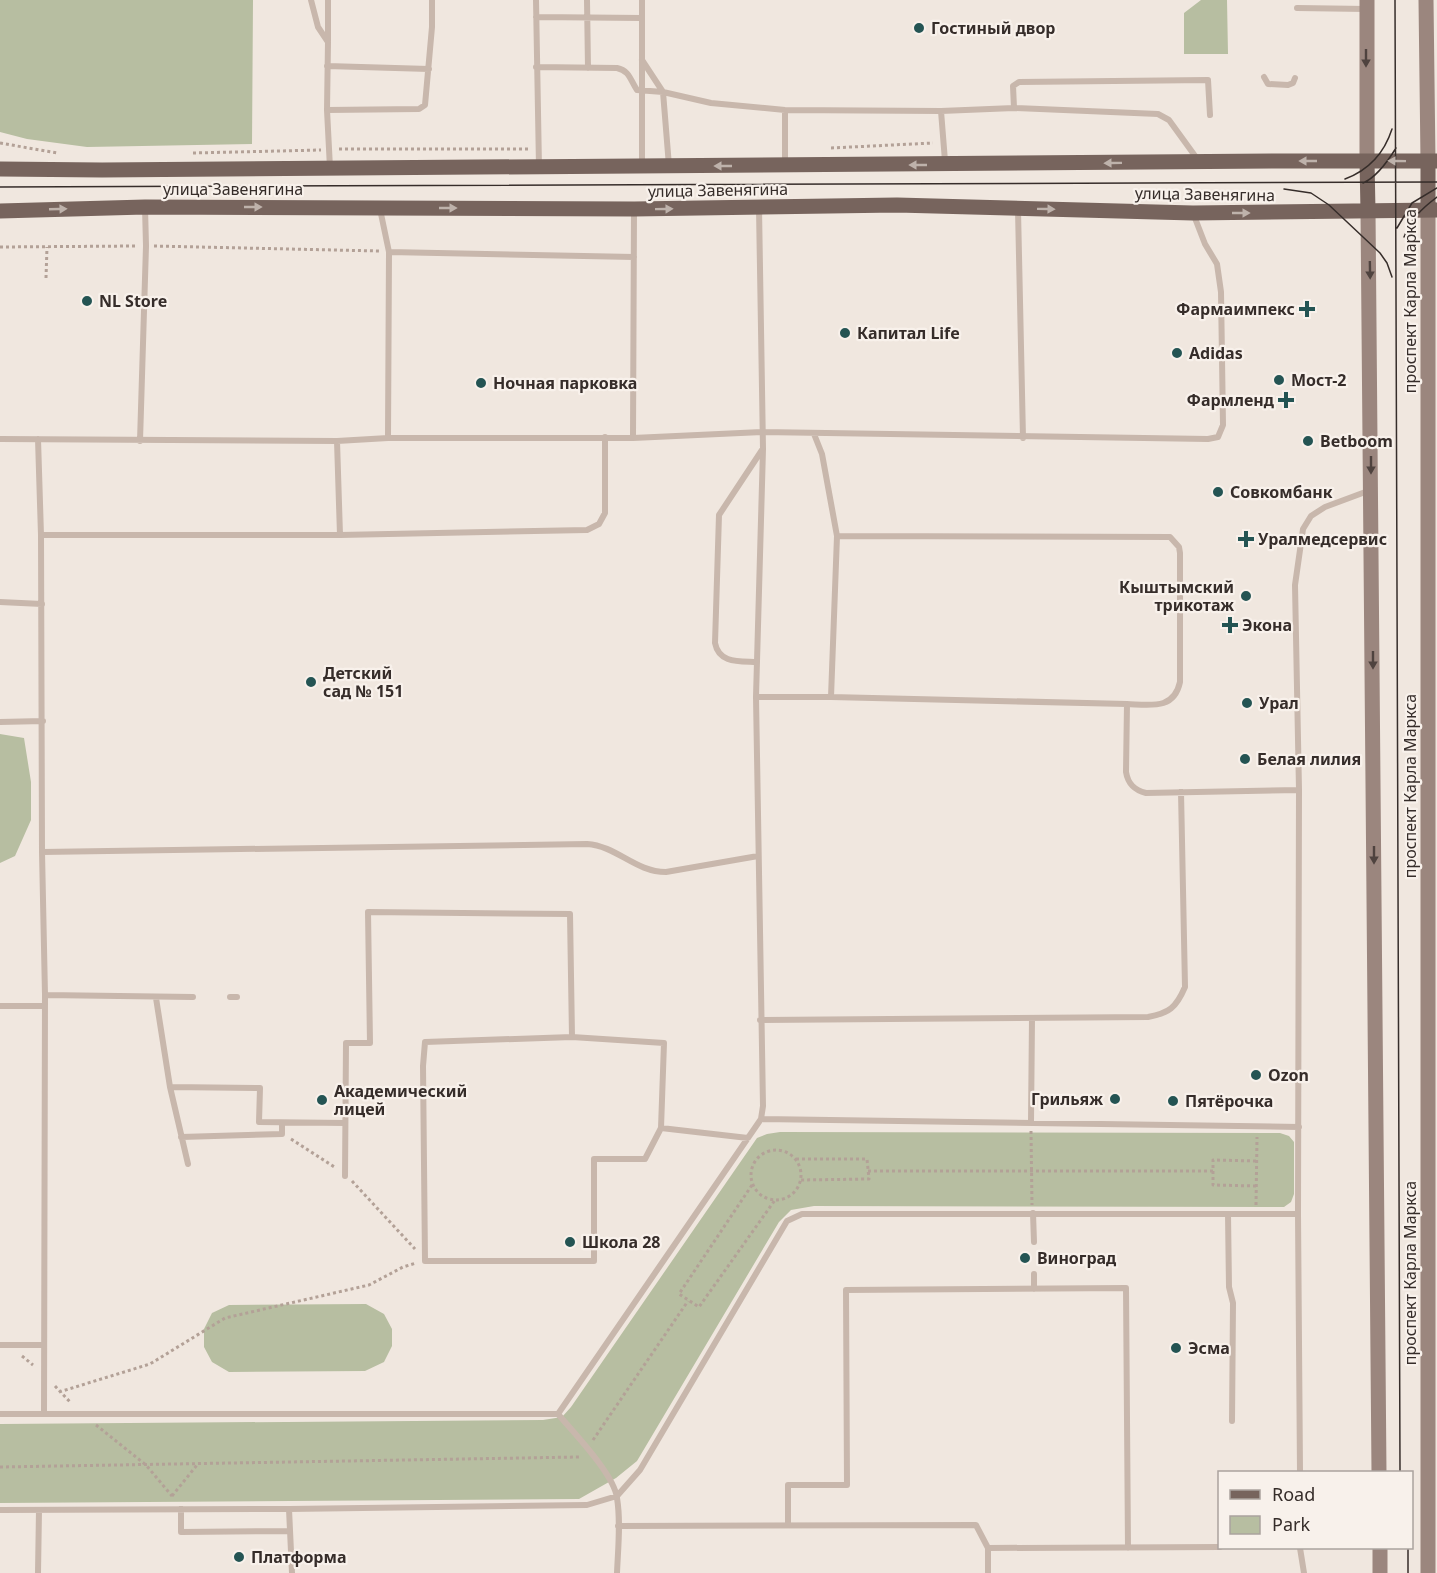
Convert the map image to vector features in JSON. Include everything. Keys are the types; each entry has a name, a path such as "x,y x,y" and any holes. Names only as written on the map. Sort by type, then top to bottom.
{"main road":[{"name":"проспект Карла Маркса","path":"1426,0 1432,161 1428,376 1433,667 1432,1413 1428,1573"},
{"path":"1435,0 1437,5"},
{"name":"проспект Карла Маркса","path":"1367,4 1379,1471"},
{"name":"улица Завенягина","path":"0,169 330,169 1432,161"},
{"name":"улица Завенягина","path":"0,211 145,207 634,209 897,204 1193,213 1432,210"},
{"path":"1428,376 1437,338"},
{"path":"1380,1549 1380,1573"}],"lane":[{"path":"311,0 318,27 328,42"},
{"path":"328,0 327,110 330,169"},
{"path":"327,110 422,108 426,103 432,0"},
{"path":"536,0 539,167"},
{"path":"587,0 588,68"},
{"path":"642,0 640,91 642,166"},
{"path":"1297,8 1367,4"},
{"path":"536,17 642,18"},
{"path":"642,60 663,92 669,166"},
{"path":"327,66 429,69"},
{"path":"536,66 617,68 624,70 640,91 663,92 711,103 784,110 941,111 1014,108 1158,114 1169,120 1199,162"},
{"path":"1264,77 1268,84 1288,85 1293,83 1295,78"},
{"path":"1014,108 1013,86 1019,82 1208,80 1210,115"},
{"path":"784,110 785,165"},
{"path":"941,111 946,164"},
{"path":"140,441 146,246 145,207"},
{"path":"380,208 389,252 388,438"},
{"path":"558,1414 761,1119 763,1106 756,697 763,449 759,208"},
{"path":"633,438 634,209"},
{"path":"1018,209 1023,438"},
{"path":"0,439 337,441 388,438 605,436 633,438 762,432 1023,438 1208,439 1218,436 1223,425 1221,292 1217,264 1205,244 1193,213"},
{"path":"389,252 634,257"},
{"path":"814,434 822,454 837,536 831,697"},
{"path":"41,535 340,535 594,528 603,519 605,513 605,436"},
{"path":"38,439 42,604 42,852 45,995 44,1413"},
{"path":"337,441 340,535"},
{"path":"758,662 725,659 720,655 715,643 720,515 763,449"},
{"path":"1300,1471 1299,790 1295,585 1303,529 1311,516 1325,507 1371,490"},
{"path":"756,697 1128,704 1166,703 1178,690 1180,681 1180,554 1179,547 1170,537 837,536"},
{"path":"0,602 42,604"},
{"path":"1128,704 1125,772 1127,780 1138,791 1146,793 1299,790"},
{"path":"0,722 43,721"},
{"path":"760,1020 1148,1017 1163,1014 1180,1000 1185,987 1181,792"},
{"path":"42,852 587,844 608,848 643,869 654,872 666,872 758,856"},
{"path":"345,1176 346,1043 370,1043 368,912 570,914 572,1037"},
{"path":"45,995 193,997"},
{"path":"156,998 170,1087 188,1164"},
{"path":"0,1006 44,1006"},
{"path":"1031,1122 1032,1018"},
{"path":"572,1037 664,1043 662,1128 645,1159 594,1159 594,1261 425,1261 423,1066 425,1042 572,1037"},
{"path":"170,1087 260,1088 259,1122 345,1123"},
{"path":"761,1119 1299,1127"},
{"path":"181,1137 282,1134 282,1123"},
{"path":"662,1128 748,1138"},
{"path":"1032,1213 1034,1242"},
{"path":"0,1510 587,1505 617,1496 640,1470 787,1221 802,1214 1298,1214"},
{"path":"1228,1214 1228,1287 1233,1303 1232,1421"},
{"path":"1034,1274 1034,1289"},
{"path":"788,1526 788,1485 848,1485 846,1290 1126,1288 1128,1548"},
{"path":"0,1345 43,1345"},
{"path":"0,1414 558,1414"},
{"path":"558,1414 611,1481 617,1496 617,1573"},
{"path":"181,1509 181,1532 290,1531"},
{"path":"289,1509 292,1573"},
{"path":"38,1573 39,1510"},
{"path":"618,1526 976,1525 988,1548 988,1573"},
{"path":"988,1548 1218,1547"},
{"path":"1300,1549 1304,1573"}],"path":[{"path":"46,246 46,278"},
{"path":"0,247 146,246 389,252"},
{"path":"1031,1122 1032,1213"},
{"path":"1256,1214 1257,1126"},
{"path":"59,1392 150,1364 225,1318 369,1285 403,1267 425,1261 359,1187 330,1164 282,1134"},
{"path":"777,1150 791,1154 796,1159 800,1165 801,1180 795,1192 782,1200 775,1200 761,1196 752,1185 751,1170 753,1164 763,1153 777,1150"},
{"path":"796,1159 867,1159 868,1179 801,1180"},
{"path":"1256,1186 1213,1185 1213,1160 1257,1161"},
{"path":"868,1171 1213,1172"},
{"path":"752,1185 679,1294 688,1301 699,1307 775,1200"},
{"path":"0,1467 579,1457 587,1449 688,1301"},
{"path":"172,1496 198,1464"}],"green space":[{"path":"0,0 253,0 252,144 87,147 27,139 0,132"},
{"path":"1201,0 1227,0 1228,54 1184,54 1184,13"},
{"path":"0,734 24,738 31,782 31,820 15,856 0,863"},
{"path":"780,1132 1280,1133 1289,1136 1294,1142 1294,1194 1291,1202 1284,1207 814,1206 791,1210 779,1222 637,1461 616,1478 579,1499 0,1503 0,1424 543,1420 562,1417 757,1138"},
{"path":"366,1304 384,1314 392,1329 392,1346 384,1362 365,1371 229,1372 212,1362 204,1347 204,1329 212,1313 229,1305"}],"tram line":[{"path":"1395,0 1400,1471"},
{"path":"1345,179 1361,171 1374,160 1385,146 1392,129"},
{"path":"1363,183 1377,173 1396,148"},
{"path":"0,187 1437,182"},
{"path":"1397,228 1412,203 1437,188"},
{"path":"1284,189 1311,193 1329,205 1380,253 1392,277"},
{"path":"1404,237 1417,215 1437,197"},
{"path":"1408,1549 1408,1573"}],"place":[{"name":"Гостиный двор","path":"919,28"},
{"name":"NL Store","path":"87,301"},
{"name":"Фармаимпекс","path":"1307,309"},
{"name":"Капитал Life","path":"845,333"},
{"name":"Adidas","path":"1177,353"},
{"name":"Мост-2","path":"1279,380"},
{"name":"Ночная парковка","path":"481,383"},
{"name":"Фармленд","path":"1286,400"},
{"name":"Betboom","path":"1308,441"},
{"name":"Совкомбанк","path":"1218,492"},
{"name":"Уралмедсервис","path":"1246,539"},
{"name":"Кыштымский трикотаж","path":"1246,596"},
{"name":"Экона","path":"1230,625"},
{"name":"Детский сад № 151","path":"311,682"},
{"name":"Урал","path":"1247,703"},
{"name":"Белая лилия","path":"1245,759"},
{"name":"Ozon","path":"1256,1075"},
{"name":"Грильяж","path":"1115,1099"},
{"name":"Академический лицей","path":"322,1100"},
{"name":"Пятёрочка","path":"1173,1101"},
{"name":"Школа 28","path":"570,1242"},
{"name":"Виноград","path":"1025,1258"},
{"name":"Эсма","path":"1176,1348"},
{"name":"Платформа","path":"239,1557"}]}
